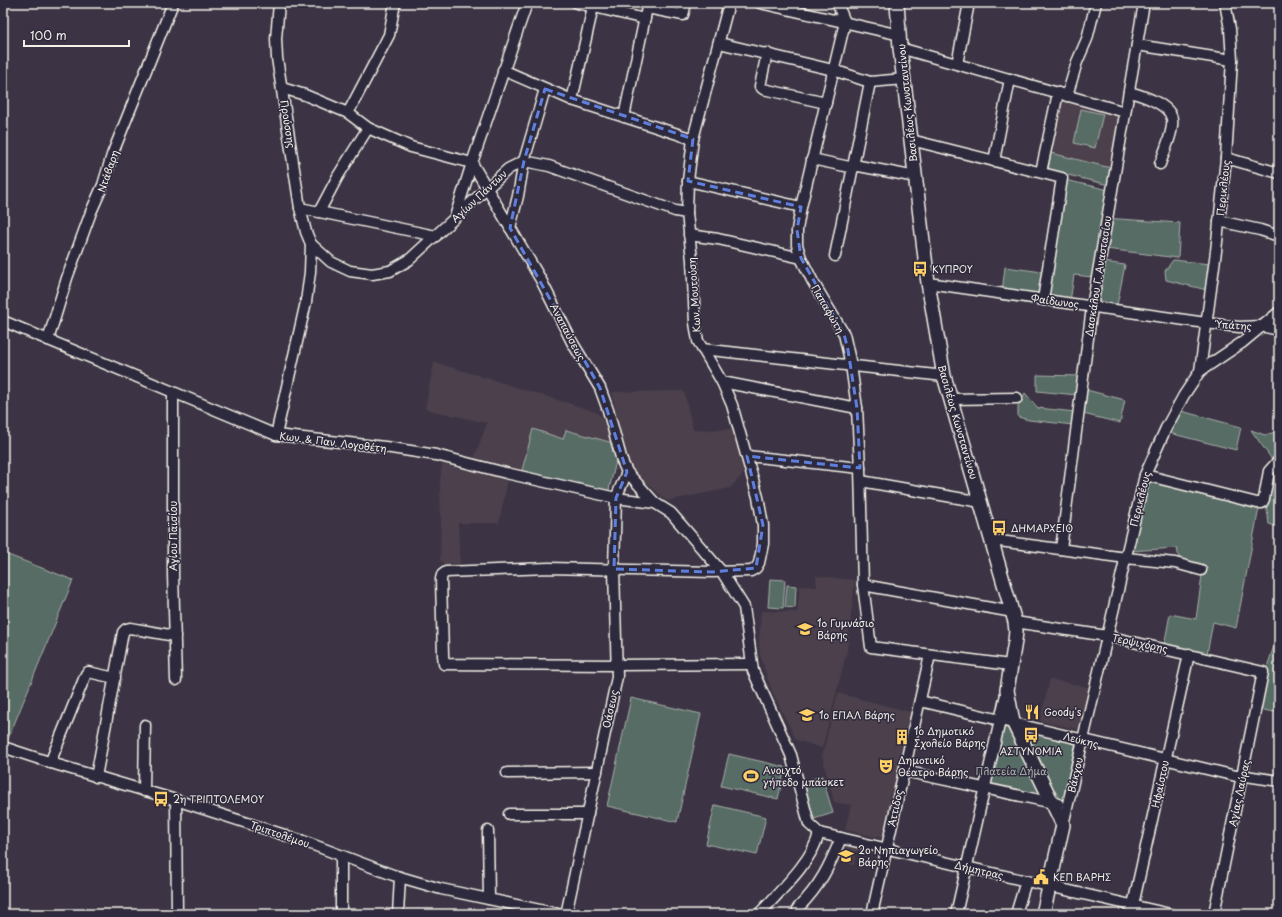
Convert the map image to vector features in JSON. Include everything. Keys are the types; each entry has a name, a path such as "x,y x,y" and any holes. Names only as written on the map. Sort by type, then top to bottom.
{"main road":[{"name":"Βασιλέως Κωνσταντίνου","path":"897,3 904,79 928,283 944,376 1014,617 1016,631 1007,690 1007,721 1063,825"},
{"name":"Βάκχου","path":"1043,914 1063,825"}],"street":[{"name":"Ντάβαρη","path":"48,340 67,278 103,185 112,155 173,3"},
{"name":"Προύσσης","path":"279,3 276,39 282,88 300,208 306,232 311,244"},
{"path":"348,113 389,35 395,3"},
{"path":"455,218 503,70 527,3"},
{"path":"577,3 645,19"},
{"path":"624,117 648,6 683,15 686,3"},
{"name":"Κων. Μουτούση","path":"617,665 444,664 441,579 442,575 446,572 549,568 722,572 751,570 756,568 759,563 763,544 763,525 758,497 747,456 732,405 722,382 698,341 695,323 689,235 686,214 693,139 729,3"},
{"path":"760,3 845,22 900,41 957,64 1125,112"},
{"path":"837,3 845,22"},
{"path":"957,64 969,3"},
{"path":"1040,172 1063,95 1087,39 1096,3"},
{"name":"Δασκάλου Γ. Αναστασίου","path":"1061,549 1092,307 1144,3"},
{"name":"Περικλέους","path":"1200,371 1226,158 1232,60 1230,29 1225,3"},
{"path":"572,100 593,7"},
{"name":"Παπαφώτη","path":"845,22 801,207 797,230 797,245 801,258 813,282 844,334 851,365 857,408 861,481 862,585 871,647 930,655"},
{"path":"719,43 767,53 833,70 870,82 904,79"},
{"path":"1137,45 1232,60"},
{"path":"767,53 760,86 763,89 826,103"},
{"path":"503,70 572,100 693,139"},
{"path":"994,161 1010,79"},
{"path":"835,256 870,82"},
{"path":"282,88 305,95 348,113 368,128 411,148 472,163"},
{"path":"510,228 518,196 524,161 545,89"},
{"path":"1129,92 1148,98 1161,105 1171,115 1173,122 1160,164"},
{"path":"319,212 338,176 368,128"},
{"path":"911,140 1062,178 1043,300"},
{"path":"812,158 854,167 916,177"},
{"path":"1226,158 1279,173"},
{"path":"524,161 549,166 686,214"},
{"name":"Αγίων Πάντων","path":"311,244 331,262 350,271 372,274 390,270 409,260 508,169 524,161"},
{"name":"Αναπαύσεως","path":"472,163 541,280 572,342 600,388 608,410 622,461 627,472 655,503"},
{"path":"688,181 801,207"},
{"path":"300,208 436,236"},
{"path":"1219,221 1260,230 1279,236"},
{"path":"689,235 718,239 801,258"},
{"path":"276,435 306,302 310,272 311,244"},
{"name":"Φαίδωνος","path":"928,283 1206,323"},
{"name":"Περικλέους","path":"1107,636 1145,475 1166,428 1184,395 1200,371 1243,342 1279,312"},
{"name":"Κων. & Παν. Λογοθέτη","path":"3,321 276,435 385,447 436,455 506,473 616,498 655,503"},
{"name":"Ύπάτης","path":"1206,323 1239,327 1261,326 1279,330"},
{"path":"1239,327 1243,342"},
{"path":"702,349 944,376"},
{"path":"722,382 857,408"},
{"name":"Αγίου Παϊσίου","path":"173,393 173,561 176,680"},
{"path":"951,399 1017,398"},
{"path":"747,456 860,468"},
{"path":"1145,475 1262,503 1269,471 1279,460"},
{"path":"616,498 627,472"},
{"path":"861,481 981,502"},
{"name":"Οάσεως","path":"564,914 567,910 617,677 614,569 616,498"},
{"path":"655,503 671,513 722,572 744,608 751,664 757,683 790,755 809,824 819,833 814,849 805,862 759,914"},
{"path":"992,540 1126,558 1175,562 1201,570"},
{"name":"Τερψιχόρης","path":"862,585 1107,636 1263,672"},
{"path":"96,777 123,632 130,628 175,636"},
{"name":"Βάκχου","path":"1063,825 1107,636"},
{"name":"Ηφαίστου","path":"1131,910 1189,654"},
{"path":"930,655 1010,665"},
{"name":"Άττιδος","path":"872,914 930,655"},
{"path":"617,665 751,664"},
{"path":"50,762 86,674 88,672 115,678"},
{"name":"Αγίας Λαύρας","path":"1214,914 1263,672"},
{"name":"Λεύκης","path":"920,701 1236,776 1279,781"},
{"path":"956,914 984,788 1007,721"},
{"path":"144,790 145,725"},
{"name":"Τριπτολέμου","path":"3,747 303,841 400,877 441,889 559,914"},
{"path":"904,771 1068,806"},
{"path":"507,773 597,772"},
{"path":"176,800 177,914"},
{"path":"509,814 588,814"},
{"path":"488,831 488,899"},
{"name":"Δήμητρας","path":"819,833 1049,886 1131,910 1170,914"},
{"path":"798,908 812,894 820,882 841,838"},
{"path":"341,856 341,914"},
{"path":"398,914 400,877"},
{"path":"1016,914 1026,881"}],"highlighted area":[{"path":"545,89 693,139 688,181 801,207 797,230 801,258 844,334 848,350 857,408 860,468 747,456 763,525 756,568 712,572 614,569 616,498 627,472 600,388 510,228 524,161"}],"shaded area":[{"path":"1061,100 1119,116 1110,186 1046,172"},
{"path":"434,362 597,413 604,419 613,443 567,430 563,439 521,474 473,461 487,423 425,409"},
{"path":"684,391 693,430 734,429 746,471 730,488 667,501 634,472 624,451 612,392"},
{"path":"442,464 508,480 499,523 458,523 460,567 446,567 440,560 440,481"},
{"path":"816,576 855,580 847,651 822,748 796,740 771,689 760,655 759,645 761,611 797,612 800,586 817,587"},
{"path":"1050,679 1091,688 1081,730 1040,721"},
{"path":"838,693 914,713 885,839 845,830 851,805 834,802 822,756"},
{"name":"2ο Νηπιαγωγείο Βάρης","path":"841,844 858,848 854,865 833,861"}],"green space":[{"path":"1081,109 1103,114 1095,148 1074,143"},
{"path":"1051,153 1111,168 1109,185 1048,170"},
{"path":"1065,180 1109,190 1104,218 1180,223 1178,258 1098,248 1097,261 1125,265 1115,315 1096,313 1101,278 1074,275 1069,309 1001,300 1005,267 1050,273"},
{"path":"1173,260 1210,264 1207,290 1166,280 1165,271"},
{"path":"1037,375 1080,376 1079,388 1125,400 1120,423 1075,412 1077,395 1037,391"},
{"path":"1025,393 1038,408 1075,412 1073,425 1029,420 1018,417 1018,406"},
{"path":"1181,411 1241,427 1236,450 1169,433"},
{"path":"533,429 563,439 566,430 613,443 617,457 608,494 521,474"},
{"path":"1251,430 1265,435 1279,431 1279,527 1269,524 1266,504 1270,475 1278,468"},
{"path":"1150,480 1259,508 1236,628 1213,622 1207,654 1164,646 1170,614 1196,619 1202,576 1181,569 1177,548 1128,551"},
{"path":"3,553 73,580 6,744 3,743"},
{"path":"770,579 785,580 783,608 768,607"},
{"path":"787,585 796,586 795,608 785,607"},
{"path":"1279,631 1279,713 1258,709 1266,670"},
{"path":"631,698 701,714 677,822 607,806"},
{"name":"Πλατεία Δήμα","path":"1003,724 1011,726 1041,795 988,786"},
{"name":"Πλατεία Δήμα","path":"1027,729 1076,741 1063,801 1057,799"},
{"path":"729,754 785,767 778,799 721,786"},
{"path":"822,776 833,813 814,819 803,782"},
{"path":"715,805 766,817 757,855 706,844"}],"place":[{"name":"ΚΥΠΡΟΥ","path":"920,269"},
{"name":"ΔΗΜΑΡΧΕΙΟ","path":"999,528"},
{"name":"1ο Γυμνάσιο Βάρης","path":"805,629"},
{"name":"Goody's","path":"1032,712"},
{"name":"1ο ΕΠΑΛ Βάρης","path":"807,715"},
{"name":"ΑΣΤΥΝΟΜΙΑ","path":"1031,735"},
{"name":"1ο Δημοτικό Σχολείο Βάρης","path":"902,737"},
{"name":"Δημοτικό Θέατρο Βάρης","path":"886,766"},
{"name":"Ανοιχτό γήπεδο μπάσκετ","path":"751,776"},
{"name":"2η ΤΡΙΠΤΟΛΕΜΟΥ","path":"161,799"},
{"name":"2ο Νηπιαγωγείο Βάρης","path":"846,856"},
{"name":"ΚΕΠ ΒΑΡΗΣ","path":"1041,877"}]}
